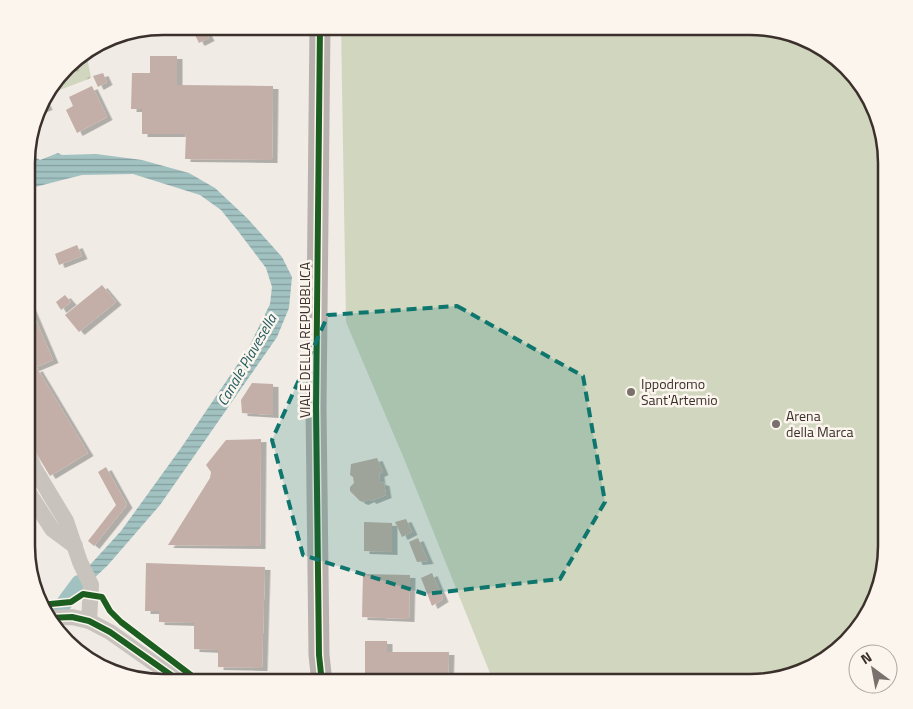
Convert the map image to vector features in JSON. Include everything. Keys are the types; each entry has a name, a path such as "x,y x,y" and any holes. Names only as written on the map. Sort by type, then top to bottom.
{"main road":[{"name":"VIALE DELLA REPUBBLICA","path":"320,35 316,397 319,655 321,674"},
{"name":"VIALE DELLA REPUBBLICA","path":"317,674 319,655"}],"street":[{"path":"35,470 66,520 80,562 91,585 89,621"},
{"path":"35,502 52,529 75,546"},
{"path":"57,618 72,617 89,621 110,632 170,674"}],"highlighted area":[{"path":"457,306 583,376 605,502 560,579 425,594 303,555 272,440 328,315"}],"green space":[{"name":"Ippodromo Sant'Artemio","path":"341,35 759,35 783,39 814,52 841,72 852,85 868,114 877,146 878,555 874,579 861,610 841,637 828,648 807,661 783,670 767,673 490,674 405,461 346,322"},
{"path":"88,60 91,78 57,91"}],"water":[{"path":"58,153 62,155 96,154 142,160 189,173 215,188 247,218 282,257 292,277 289,308 277,337 160,505 108,565 71,600 58,600 121,531 181,448 248,349 270,304 272,287 266,268 238,231 221,210 200,195 133,174 82,175 35,187 35,157 40,160"}],"building":[{"path":"195,35 208,35 209,38 199,43"},
{"path":"150,56 177,56 177,85 273,86 272,160 185,159 186,134 142,134 142,109 131,109 132,73 150,73"},
{"path":"103,73 107,82 98,87 93,76"},
{"path":"92,86 107,117 77,133 66,110 73,106 69,97"},
{"path":"77,245 82,256 59,265 55,254"},
{"path":"102,285 116,302 79,332 65,315"},
{"path":"65,295 71,302 61,310 56,302"},
{"path":"35,318 53,360 35,368"},
{"path":"37,368 88,453 50,476 35,451 35,369"},
{"path":"252,383 273,384 273,415 242,413 241,400"},
{"path":"261,439 260,546 168,545 210,478 211,472 206,465 226,440"},
{"path":"377,458 383,472 379,474 380,482 384,483 386,495 371,501 369,499 363,502 360,501 350,491 350,487 354,483 353,477 350,475 351,464"},
{"path":"106,467 127,505 94,546 88,541 116,505 98,472"},
{"path":"406,519 412,532 402,537 395,522"},
{"path":"364,522 392,523 392,552 364,551"},
{"path":"418,538 428,561 417,562 409,542"},
{"path":"146,563 265,567 262,668 218,667 218,650 194,649 194,623 159,622 159,611 145,611"},
{"path":"432,573 443,599 432,606 421,578"},
{"path":"363,574 410,575 409,619 362,617"},
{"path":"365,641 387,641 387,652 449,652 448,674 365,674"}],"waterway":[{"name":"Canale Piavesella","path":"57,618 79,583"}],"cycle path":[{"path":"320,35 316,407 319,655 321,674"},
{"path":"49,604 71,602 83,594 102,597 110,611 121,622 189,674"},
{"path":"57,618 72,617 89,621 110,632 170,674"}],"place":[{"name":"Ippodromo Sant'Artemio","path":"631,392"},
{"name":"Arena della Marca","path":"776,424"}]}
